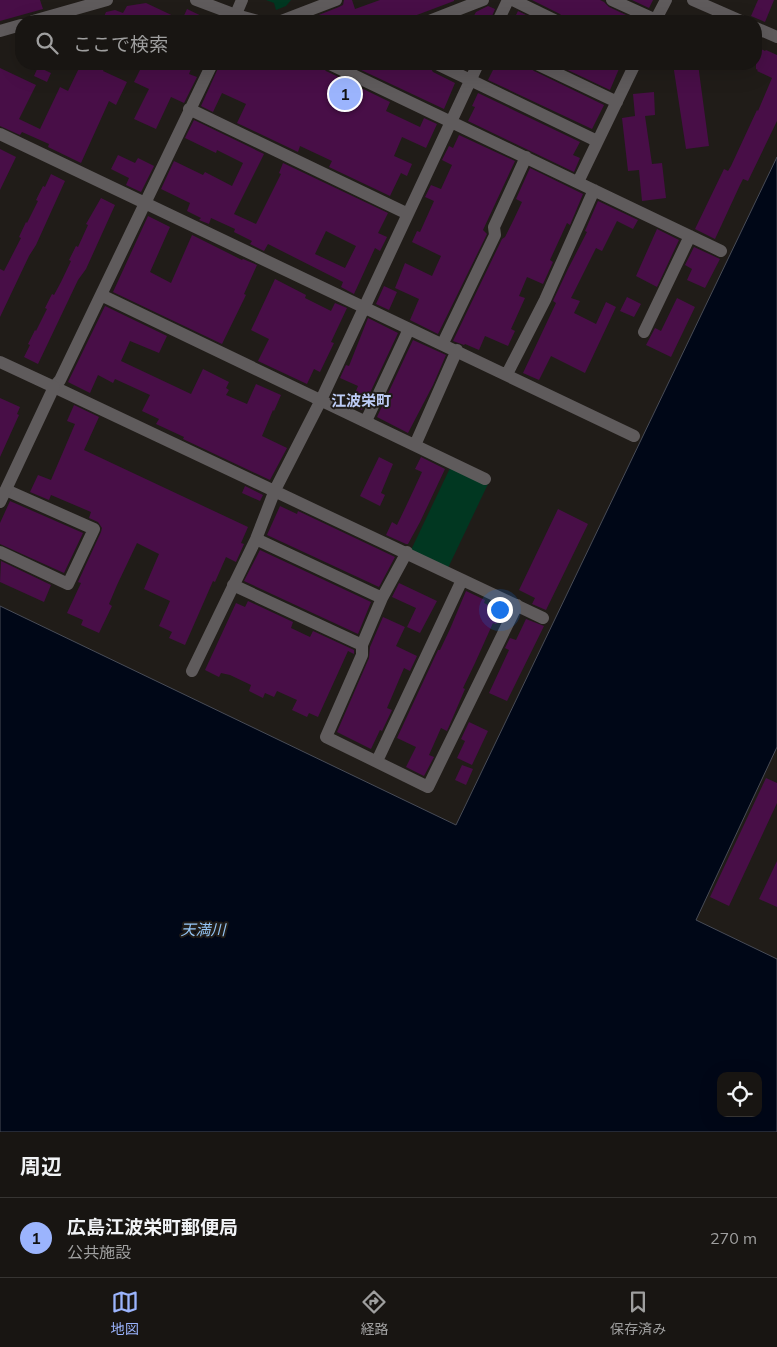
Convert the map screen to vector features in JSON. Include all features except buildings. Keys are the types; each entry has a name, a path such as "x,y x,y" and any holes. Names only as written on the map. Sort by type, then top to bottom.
{"street":[{"path":"54,15 107,0"},
{"path":"196,0 228,15"},
{"path":"236,15 242,0"},
{"path":"297,15 336,0"},
{"path":"453,15 483,0"},
{"path":"501,15 508,0"},
{"path":"513,0 544,15"},
{"path":"612,0 643,15"},
{"path":"659,15 666,0"},
{"path":"693,0 727,15"},
{"path":"0,31 15,27"},
{"path":"762,31 777,37"},
{"path":"0,502 209,70"},
{"path":"345,70 721,251"},
{"path":"450,70 597,141"},
{"path":"192,671 256,539 276,490 321,400 475,70"},
{"path":"550,70 616,102"},
{"path":"578,182 632,70"},
{"path":"190,109 408,214"},
{"path":"0,134 363,308 443,343 634,436"},
{"path":"443,343 495,235 494,227 526,157"},
{"path":"507,374 545,300 594,190"},
{"path":"644,332 690,236"},
{"path":"102,294 486,479"},
{"path":"366,421 409,329"},
{"path":"414,445 457,350"},
{"path":"0,362 276,490 543,618"},
{"path":"0,552 68,584 94,529 6,490"},
{"path":"256,539 382,598"},
{"path":"407,552 382,598 362,645 362,655 326,737 377,762 428,786 517,605"},
{"path":"377,762 462,580"},
{"path":"233,585 362,645"}],"green space":[{"path":"266,0 291,0 286,6 276,10 274,3"},
{"path":"451,466 488,484 448,568 411,550"}],"water":[{"name":"天満川","path":"777,157 777,747 696,920 777,959 777,1132 0,1132 0,606 456,825"}],"place":[{"name":"広島江波栄町郵便局","path":"345,94"}],"district":[{"name":"江波栄町","path":"361,400"}]}
